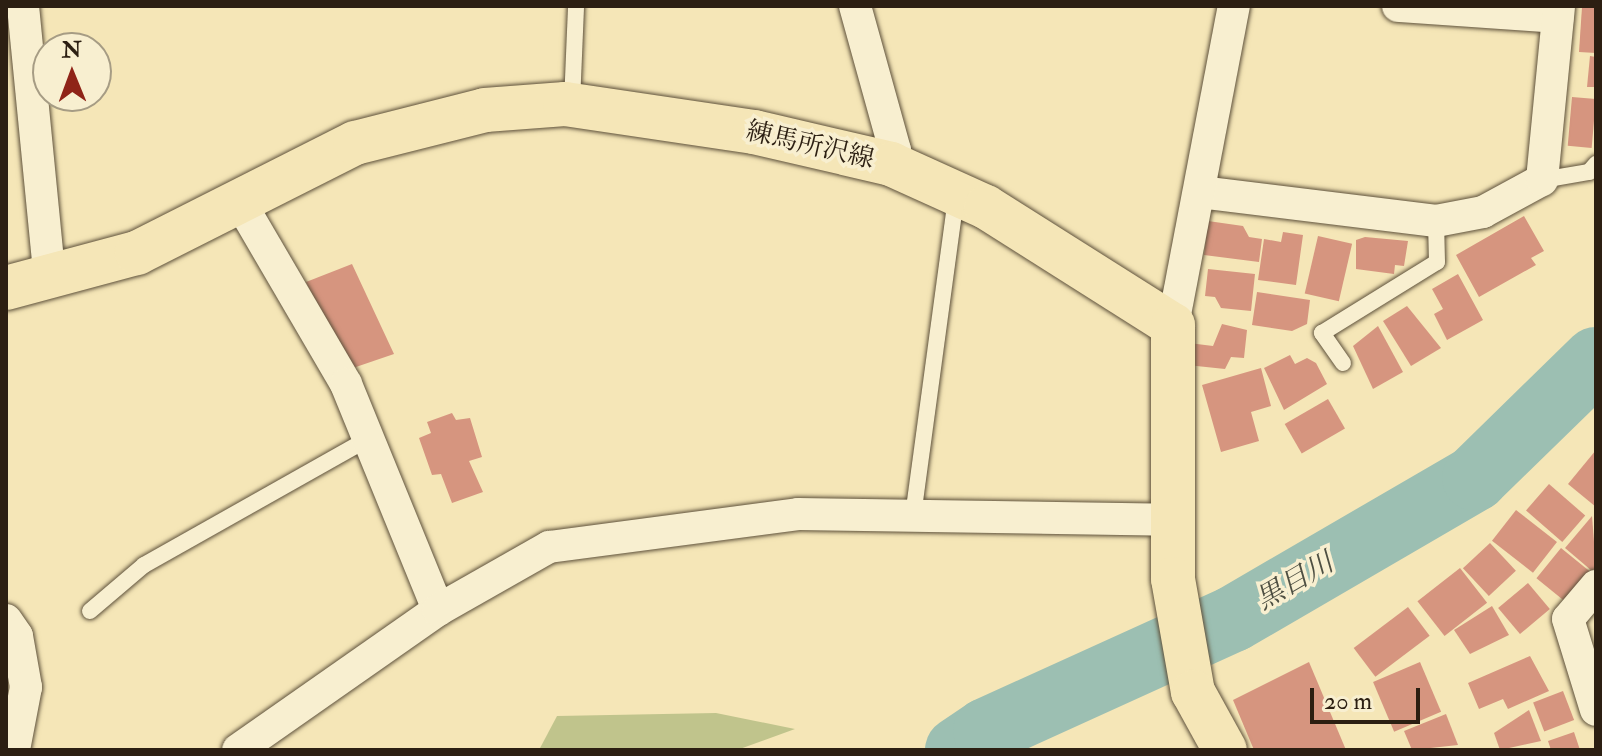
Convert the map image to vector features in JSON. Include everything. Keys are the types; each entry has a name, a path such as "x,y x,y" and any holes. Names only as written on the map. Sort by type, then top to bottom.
{"main road":[{"name":"練馬所沢線","path":"6,288 50,279 137,253 238,199 355,143 485,110 572,105 754,132 891,164 959,192 1173,325"},
{"path":"1173,325 1169,520 1173,579 1193,692 1225,750"}],"street":[{"path":"23,6 50,279"},
{"path":"855,6 895,150 891,164"},
{"path":"1173,325 1234,6"},
{"path":"1200,192 1436,221 1483,212 1542,180 1558,12 1398,6"},
{"path":"238,199 346,384 438,610"},
{"path":"238,750 438,610 549,547 798,514 1169,520"},
{"path":"1596,586 1568,619 1596,710"},
{"path":"6,620 14,664 26,687 14,750"}],"lane":[{"path":"572,105 576,6"},
{"path":"1542,180 1589,172 1596,164"},
{"path":"913,516 959,192"},
{"path":"1343,363 1322,333 1437,262 1436,221"},
{"path":"90,611 144,565 368,439"}],"green space":[{"path":"716,713 795,729 737,750 539,750 557,716"}],"building":[{"path":"1582,7 1596,8 1596,53 1579,52"},
{"path":"1590,56 1596,57 1596,87 1587,87"},
{"path":"1572,97 1596,99 1592,148 1568,146"},
{"path":"1524,216 1544,251 1531,258 1536,265 1479,297 1456,255"},
{"path":"1208,221 1243,226 1249,237 1262,239 1259,262 1204,255"},
{"path":"1283,232 1303,235 1296,285 1258,280 1264,239 1281,242"},
{"path":"1318,236 1352,244 1339,301 1305,293"},
{"path":"1365,237 1408,241 1404,266 1395,265 1394,274 1356,269 1356,240"},
{"path":"352,264 394,354 350,369 306,282"},
{"path":"1208,269 1255,274 1251,311 1221,308 1215,297 1205,296"},
{"path":"1458,274 1483,320 1447,340 1434,314 1443,309 1432,289"},
{"path":"1257,292 1310,300 1307,324 1292,331 1252,325"},
{"path":"1407,306 1441,348 1411,366 1383,321"},
{"path":"1222,324 1247,330 1244,358 1231,357 1225,369 1187,365 1189,343 1213,346"},
{"path":"1378,326 1403,372 1373,389 1353,346"},
{"path":"1290,355 1295,364 1307,358 1316,363 1327,384 1284,410 1264,368"},
{"path":"1261,368 1271,406 1251,412 1259,441 1221,452 1202,385"},
{"path":"1328,399 1345,428 1302,453 1285,424"},
{"path":"452,413 456,420 470,418 482,457 469,461 483,492 452,503 441,474 432,475 419,438 431,433 427,422"},
{"path":"1596,450 1596,507 1568,484"},
{"path":"1549,484 1585,515 1562,542 1526,510"},
{"path":"1516,510 1557,542 1533,573 1492,541"},
{"path":"1592,516 1596,567 1592,571 1565,548"},
{"path":"1490,543 1516,571 1489,596 1463,568"},
{"path":"1561,548 1592,573 1568,603 1536,578"},
{"path":"1460,568 1487,603 1445,636 1417,601"},
{"path":"1528,583 1550,609 1520,634 1498,608"},
{"path":"1492,606 1509,635 1470,654 1454,630"},
{"path":"1408,607 1430,636 1375,677 1354,648"},
{"path":"1530,656 1549,691 1508,709 1503,699 1479,709 1468,683"},
{"path":"1309,662 1346,750 1254,750 1233,700"},
{"path":"1420,662 1441,712 1394,732 1373,682"},
{"path":"1563,691 1574,720 1544,731 1533,702"},
{"path":"1529,710 1541,741 1500,750 1494,733"},
{"path":"1446,714 1458,745 1412,750 1404,731"},
{"path":"1574,732 1580,750 1551,750 1548,741"}],"waterway":[{"name":"黒目川","path":"958,750 986,731 1233,619 1475,478 1596,360"}]}
